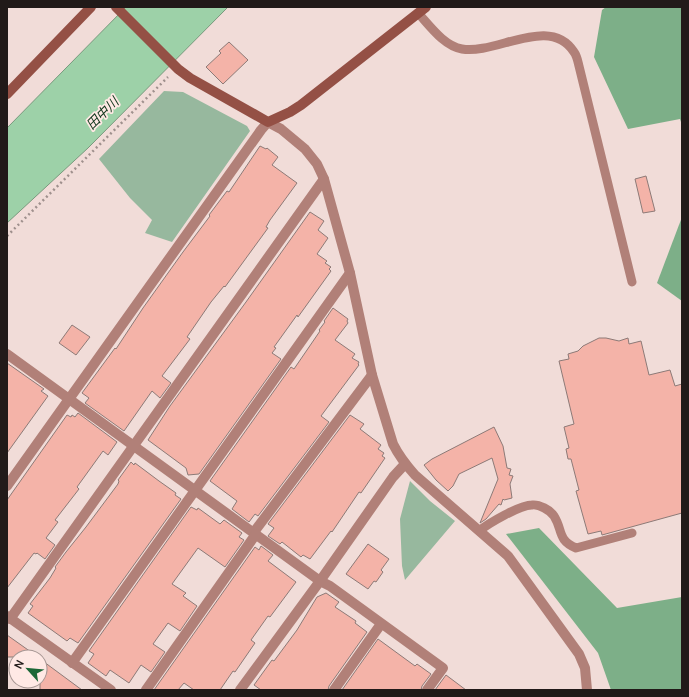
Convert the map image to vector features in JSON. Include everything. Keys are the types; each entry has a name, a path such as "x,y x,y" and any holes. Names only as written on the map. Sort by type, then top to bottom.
{"street":[{"path":"7,94 91,7"},
{"path":"116,7 177,67 210,90 281,129 305,149 317,164 324,179 350,273 372,375 393,444 405,464 415,475 508,556 579,654 585,668 587,690"},
{"path":"7,486 261,130 268,122 301,105 422,10"},
{"path":"111,690 9,618 324,179"},
{"path":"72,663 350,273"},
{"path":"7,354 132,446 443,668 427,690"},
{"path":"146,690 255,533 372,375"},
{"path":"240,690 320,581 393,477 405,464"},
{"path":"334,690 381,624"}],"lane":[{"path":"422,10 448,44 461,49 479,50 541,34 554,37 566,43 574,52 579,66 632,282"},
{"path":"479,531 488,524 532,504 540,506 554,516 564,540 576,548 632,533"}],"path":[{"path":"7,236 177,67"}],"shaded area":[{"path":"606,7 682,7 682,125 680,119 628,129 594,57 602,10"},
{"path":"164,91 183,92 247,126 250,131 172,242 145,233 152,220 130,198 99,159"},
{"path":"682,217 682,301 657,283"},
{"path":"410,481 430,501 455,521 405,580 402,566 400,519"},
{"path":"539,528 617,608 682,597 682,690 611,690 598,653 506,534"}],"water":[{"name":"田中川","path":"126,7 228,7 88,148 7,223 7,128"}],"building":[{"path":"229,42 248,60 223,84 206,67 221,53 219,51"},
{"path":"260,146 266,149 267,148 278,157 272,165 297,183 270,220 266,227 268,228 225,287 224,286 211,302 187,337 190,339 162,376 171,383 160,398 152,391 124,431 85,403 89,398 82,393 115,348 116,349 143,308 210,216 209,215 227,191 229,192"},
{"path":"646,176 655,211 643,213 635,179"},
{"path":"310,212 324,221 318,230 328,238 317,254 327,261 325,263 331,267 329,269 331,271 274,347 276,348 272,353 281,359 199,474 188,475 186,468 148,440 170,406"},
{"path":"333,308 348,319 348,323 335,340 355,354 352,358 359,362 359,365 321,416 329,422 258,516 255,514 249,522 232,509 237,501 210,481 291,367 294,369 320,331 319,330 325,322 324,321"},
{"path":"72,325 90,337 76,355 59,343"},
{"path":"599,338 619,341 628,338 629,344 641,341 649,375 670,370 675,386 682,384 682,513 602,535 601,531 588,534 576,491 579,490 571,459 568,459 566,449 569,448 564,427 574,424 559,361 569,359 568,354 578,351 583,346"},
{"path":"7,363 44,389 41,391 48,396 7,453"},
{"path":"78,413 117,442 108,455 103,451 77,487 79,489 55,520 58,522 46,538 55,545 45,559 37,553 34,553 7,588 7,500 67,415 71,417 72,415 75,417"},
{"path":"350,415 364,424 360,429 381,445 378,449 384,453 382,456 385,458 361,493 359,492 332,532 331,531 310,559 303,555 301,557 282,542 280,544 268,536 274,528 268,524"},
{"path":"494,427 503,446 507,468 511,469 509,475 513,476 510,484 512,498 503,499 501,505 499,504 486,519 480,523 498,479 492,458 459,474 453,486 448,491 436,480 424,465 432,459"},
{"path":"131,462 134,465 135,463 176,493 175,495 181,499 78,643 70,638 67,641 28,613 33,606 30,604 50,578 56,568 55,567 66,552 118,484 118,480"},
{"path":"191,507 197,510 198,508 220,524 224,520 242,533 239,537 244,540 225,567 198,548 172,584 186,593 183,596 197,606 180,631 168,623 153,644 165,652 151,672 141,665 129,683 110,670 106,676 88,663 94,654 89,651"},
{"path":"368,544 389,559 381,570 383,572 376,582 374,581 368,589 346,574"},
{"path":"261,546 273,555 268,561 296,582 270,617 268,616 251,640 255,643 235,672 233,671 220,690 194,690 184,683 178,690 154,690 255,547 259,550"},
{"path":"326,593 339,602 335,607 356,621 355,623 367,632 329,686 328,690 261,690 254,685 272,660 274,661 297,630 317,597"},
{"path":"7,635 27,649 8,649 7,657"},
{"path":"378,639 415,666 417,664 431,674 422,686 421,690 342,690"},
{"path":"48,665 82,690 40,690 48,689"},
{"path":"446,675 466,690 435,690"}]}
